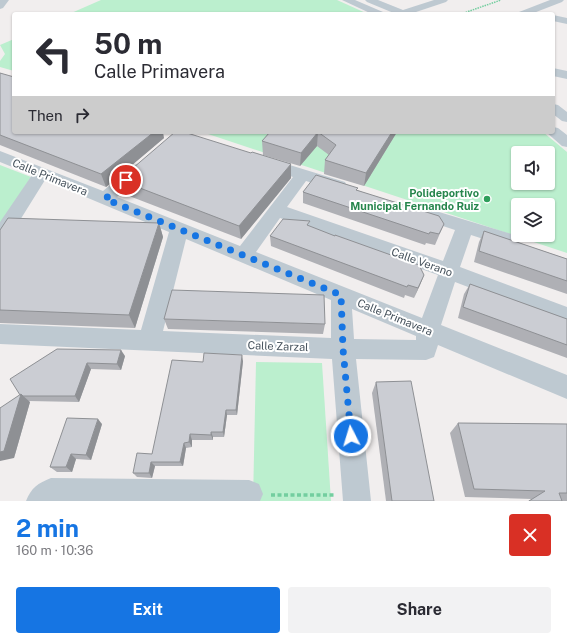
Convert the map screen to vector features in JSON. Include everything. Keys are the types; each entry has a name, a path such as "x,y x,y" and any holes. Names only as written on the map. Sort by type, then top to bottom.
{"street":[{"path":"0,6 4,0"},
{"path":"347,0 375,12"},
{"path":"370,0 399,12"},
{"path":"410,12 443,0"},
{"path":"531,12 559,0"},
{"path":"550,12 567,5"},
{"path":"555,18 567,21"},
{"path":"555,72 567,75"},
{"path":"555,109 567,118"},
{"path":"555,133 567,142"},
{"name":"Calle Primavera","path":"0,156 567,387"},
{"path":"252,158 355,191"},
{"path":"105,199 150,159"},
{"path":"0,236 42,173"},
{"path":"243,255 303,174"},
{"path":"399,205 523,245"},
{"name":"Calle Verano","path":"277,210 449,271 567,316"},
{"name":"Calle Zarzal","path":"0,334 343,349 426,350 428,330 465,227"},
{"path":"149,341 179,229"},
{"path":"341,295 343,349 357,498"},
{"path":"40,501 51,492 249,494"}],"path":[{"path":"466,12 501,0"},
{"path":"249,494 357,498"}],"green space":[{"path":"101,0 337,0 364,12 74,12"},
{"path":"12,40 12,70 0,67 0,61 5,54 0,45"},
{"name":"Polideportivo Municipal Fernando Ruiz","path":"208,134 545,134 567,152 567,253 534,242 555,242 555,198 511,198 511,234"},
{"path":"0,165 31,177 0,224"},
{"path":"256,362 322,363 331,501 253,501"}],"building":[{"path":"0,73 12,76 12,134 151,134 101,174 0,135"},
{"path":"173,134 190,134 291,164 239,226 119,180"},
{"path":"268,134 316,134 301,153 262,141"},
{"path":"321,134 391,134 366,173 325,160 336,145"},
{"path":"316,175 358,188 356,190 439,216 444,224 439,234 430,232 429,234 303,192"},
{"path":"8,218 159,223 129,315 0,310 0,230"},
{"path":"283,219 310,221 307,225 419,265 424,275 418,288 408,285 407,287 270,236"},
{"path":"484,231 511,240 511,242 517,242 567,259 567,281 479,251"},
{"path":"470,284 567,319 567,345 463,307"},
{"path":"172,290 324,295 325,324 164,319"},
{"path":"57,349 121,350 117,364 87,363 75,396 20,395 10,379"},
{"path":"204,353 242,355 236,410 226,410 223,432 211,432 211,435 190,434 189,442 184,443 180,462 151,462 149,473 133,473 137,453 152,454 172,360 203,362"},
{"path":"411,381 434,501 392,501 376,382"},
{"path":"21,394 4,451 0,452 0,408"},
{"path":"67,418 98,419 86,455 71,454 66,467 50,467"},
{"path":"458,423 567,424 567,493 559,493 562,501 529,501 545,491 474,489"}],"place":[{"name":"Polideportivo Municipal Fernando Ruiz","path":"487,199"}],"route":[{"path":"126,180 105,199 341,295 343,349 351,436"}]}
